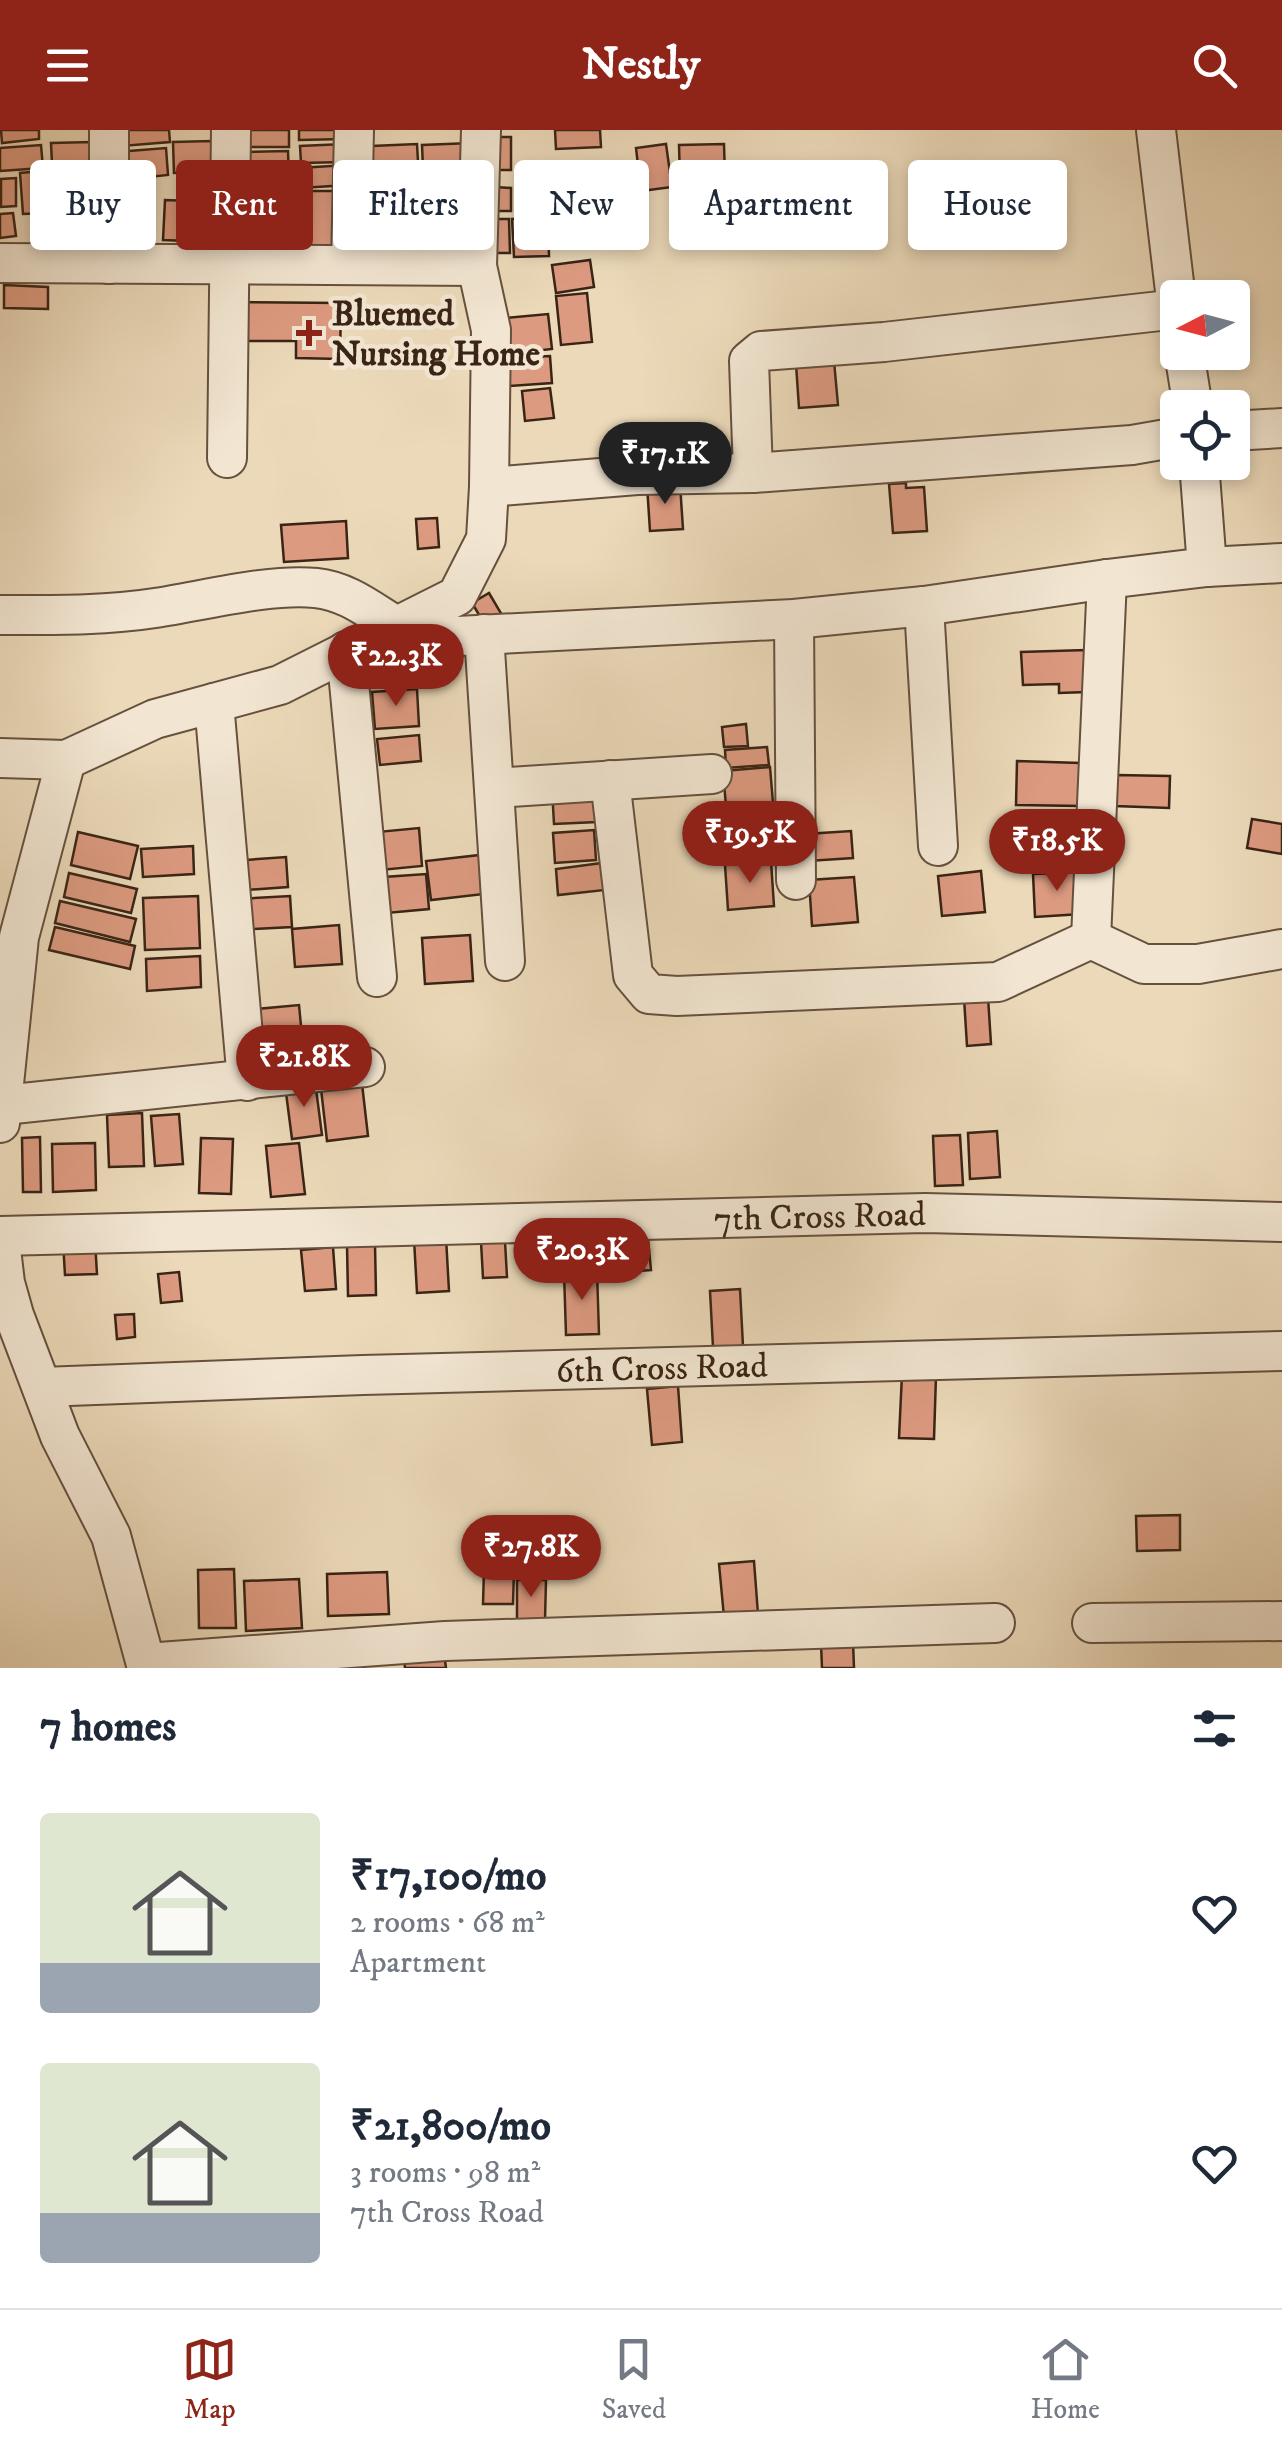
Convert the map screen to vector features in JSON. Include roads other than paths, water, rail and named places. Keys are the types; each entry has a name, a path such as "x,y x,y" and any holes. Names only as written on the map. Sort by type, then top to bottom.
{"street":[{"path":"108,264 109,130"},
{"path":"228,458 231,130"},
{"path":"351,265 354,130"},
{"path":"0,758 66,760 155,720 280,686 456,596 486,539 489,487 491,330 477,266 481,130"},
{"path":"1156,130 1174,280"},
{"path":"0,263 477,266"},
{"path":"753,472 749,361 761,351 884,342 1160,310"},
{"path":"1250,430 1282,428"},
{"path":"489,487 753,472 1160,440"},
{"path":"1200,480 1207,567"},
{"path":"0,615 58,616 148,609 274,590 316,588 352,596 392,627 419,638 794,619 924,606 1107,578 1282,563"},
{"path":"1091,939 1107,578"},
{"path":"924,606 938,846"},
{"path":"794,619 796,880"},
{"path":"484,634 505,961"},
{"path":"346,651 377,977"},
{"path":"214,704 248,1081"},
{"path":"66,760 18,938 2,1114 364,1067"},
{"path":"494,788 712,774"},
{"path":"610,780 632,975 649,994 716,995 998,982 1091,939"},
{"path":"1091,939 1144,964 1198,964 1282,949"},
{"name":"7th Cross Road","path":"0,1239 924,1213 1282,1222"},
{"path":"0,1239 5,1300 60,1436 112,1536 146,1665 444,1641 995,1623"},
{"name":"6th Cross Road","path":"42,1388 383,1374 1282,1351"},
{"path":"1092,1624 1282,1621"}],"place":[{"name":"Bluemed Nursing Home","path":"309,333"}]}
